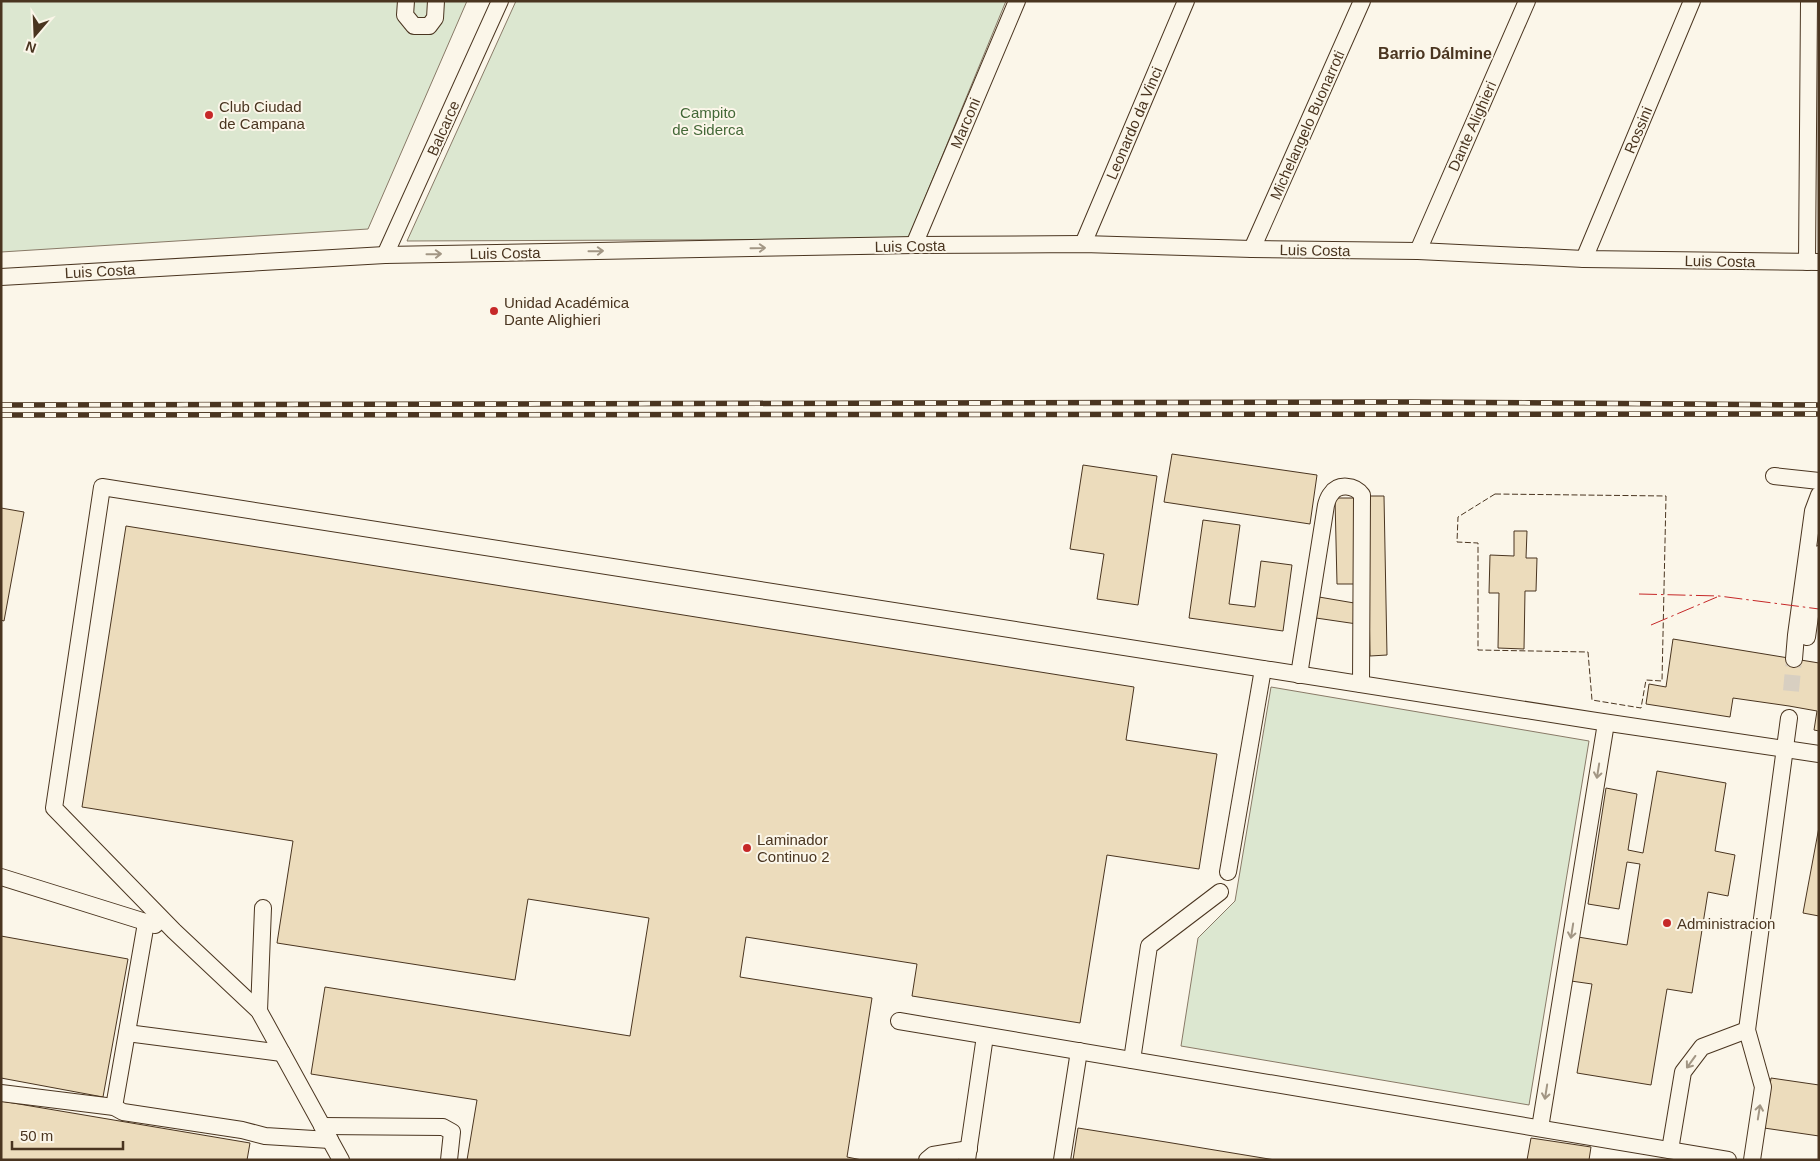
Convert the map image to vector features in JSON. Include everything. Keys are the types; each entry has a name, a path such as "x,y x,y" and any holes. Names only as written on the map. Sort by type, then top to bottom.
{"street":[{"path":"406,1 405,15 414,26 429,26 435,18 436,1"},
{"name":"Balcarce","path":"385,255 500,1"},
{"name":"Marconi","path":"914,245 1017,1"},
{"name":"Leonardo da Vinci","path":"1083,244 1186,1"},
{"name":"Michelangelo Buonarroti","path":"1252,249 1362,1"},
{"name":"Dante Alighieri","path":"1418,251 1526,1"},
{"name":"Rossini","path":"1584,259 1692,1"},
{"path":"1809,1 1813,262"},
{"name":"Luis Costa","path":"1,277 385,255 914,245 1083,244 1418,251 1584,259 1813,262"},
{"path":"1774,476 1819,481"},
{"path":"340,1160 259,1011 174,931 54,808 102,487 1606,723 1819,754"},
{"path":"1300,675 1326,505 1331,493 1338,488 1350,487 1358,489 1362,495 1361,684"},
{"path":"1807,637 1813,511 1819,495"},
{"path":"1794,659 1807,637 1819,554"},
{"path":"1228,872 1263,669"},
{"path":"1752,1160 1763,1087 1747,1030 1789,718"},
{"path":"1540,1128 1606,723"},
{"path":"1,877 174,931"},
{"path":"1132,1060 1149,946 1220,892"},
{"path":"259,1011 263,908"},
{"path":"114,1107 146,923"},
{"path":"899,1021 1728,1160"},
{"path":"1670,1150 1683,1072 1702,1047 1747,1030"},
{"path":"126,1033 282,1053"},
{"path":"927,1160 934,1155 968,1154 985,1036"},
{"path":"1062,1160 1079,1051"},
{"path":"1,1093 114,1107 123,1112 242,1130 265,1136 442,1127 452,1132 449,1160"}],"green space":[{"name":"Club Ciudad de Campana","path":"1,1 467,1 368,229 1,252"},
{"name":"Campito de Siderca","path":"516,1 1006,1 908,239 407,241"},
{"path":"1271,687 1589,741 1529,1105 1181,1046 1198,938 1235,901"}],"building":[{"path":"1172,454 1317,475 1310,524 1164,502"},
{"path":"1083,465 1157,476 1138,605 1097,599 1104,554 1070,549"},
{"path":"1367,496 1384,496 1387,655 1370,656"},
{"path":"1335,498 1357,498 1358,584 1337,584"},
{"path":"1,508 24,512 4,621 1,620"},
{"path":"1203,520 1240,525 1229,604 1255,607 1261,561 1292,565 1283,631 1189,618"},
{"name":"Laminador Continuo 2","path":"126,526 1134,687 1126,740 1217,754 1199,869 1107,855 1080,1023 912,996 917,964 746,937 740,977 872,998 847,1157 862,1160 467,1160 477,1100 311,1074 325,987 630,1036 649,918 528,899 515,980 277,943 293,841 82,807"},
{"path":"1514,531 1527,531 1526,558 1537,558 1536,591 1525,591 1524,649 1498,648 1499,593 1489,593 1490,555 1514,556"},
{"path":"1319,597 1360,604 1357,624 1316,618"},
{"path":"1673,639 1819,663 1819,731 1814,730 1817,711 1789,706 1733,698 1730,717 1646,704 1649,684 1666,687"},
{"name":"Administracion","path":"1657,771 1726,783 1715,851 1735,855 1728,896 1708,892 1692,993 1667,989 1651,1085 1577,1073 1592,984 1571,981 1578,937 1627,945 1640,864 1627,862 1619,909 1588,904 1606,788 1637,794 1628,850 1643,853"},
{"path":"1819,827 1819,916 1803,913"},
{"path":"1,936 128,959 103,1097 1,1078"},
{"path":"1771,1078 1819,1085 1819,1136 1764,1128"},
{"path":"1,1101 250,1143 247,1160 1,1160"},
{"path":"1078,1128 1166,1142 1275,1160 1073,1160"},
{"path":"1531,1138 1591,1147 1589,1160 1527,1160"}],"tunnel":[{"path":"1791,691 1794,659"}],"railway":[{"path":"1,405 1409,402 1819,405"},
{"path":"1,415 1819,414"}],"fence":[{"path":"1495,494 1666,496 1662,681 1646,680 1641,708 1592,700 1588,652 1478,650 1478,543 1457,542 1458,517 1495,494"}],"power":[{"path":"1639,594 1719,596 1819,609"},
{"path":"1651,625 1717,597"}],"place":[{"name":"Club Ciudad de Campana","path":"209,115"},
{"name":"Unidad Académica Dante Alighieri","path":"494,311"},
{"name":"Laminador Continuo 2","path":"747,848"},
{"name":"Administracion","path":"1667,923"}],"district":[{"name":"Barrio Dálmine","path":"1435,53"}]}
